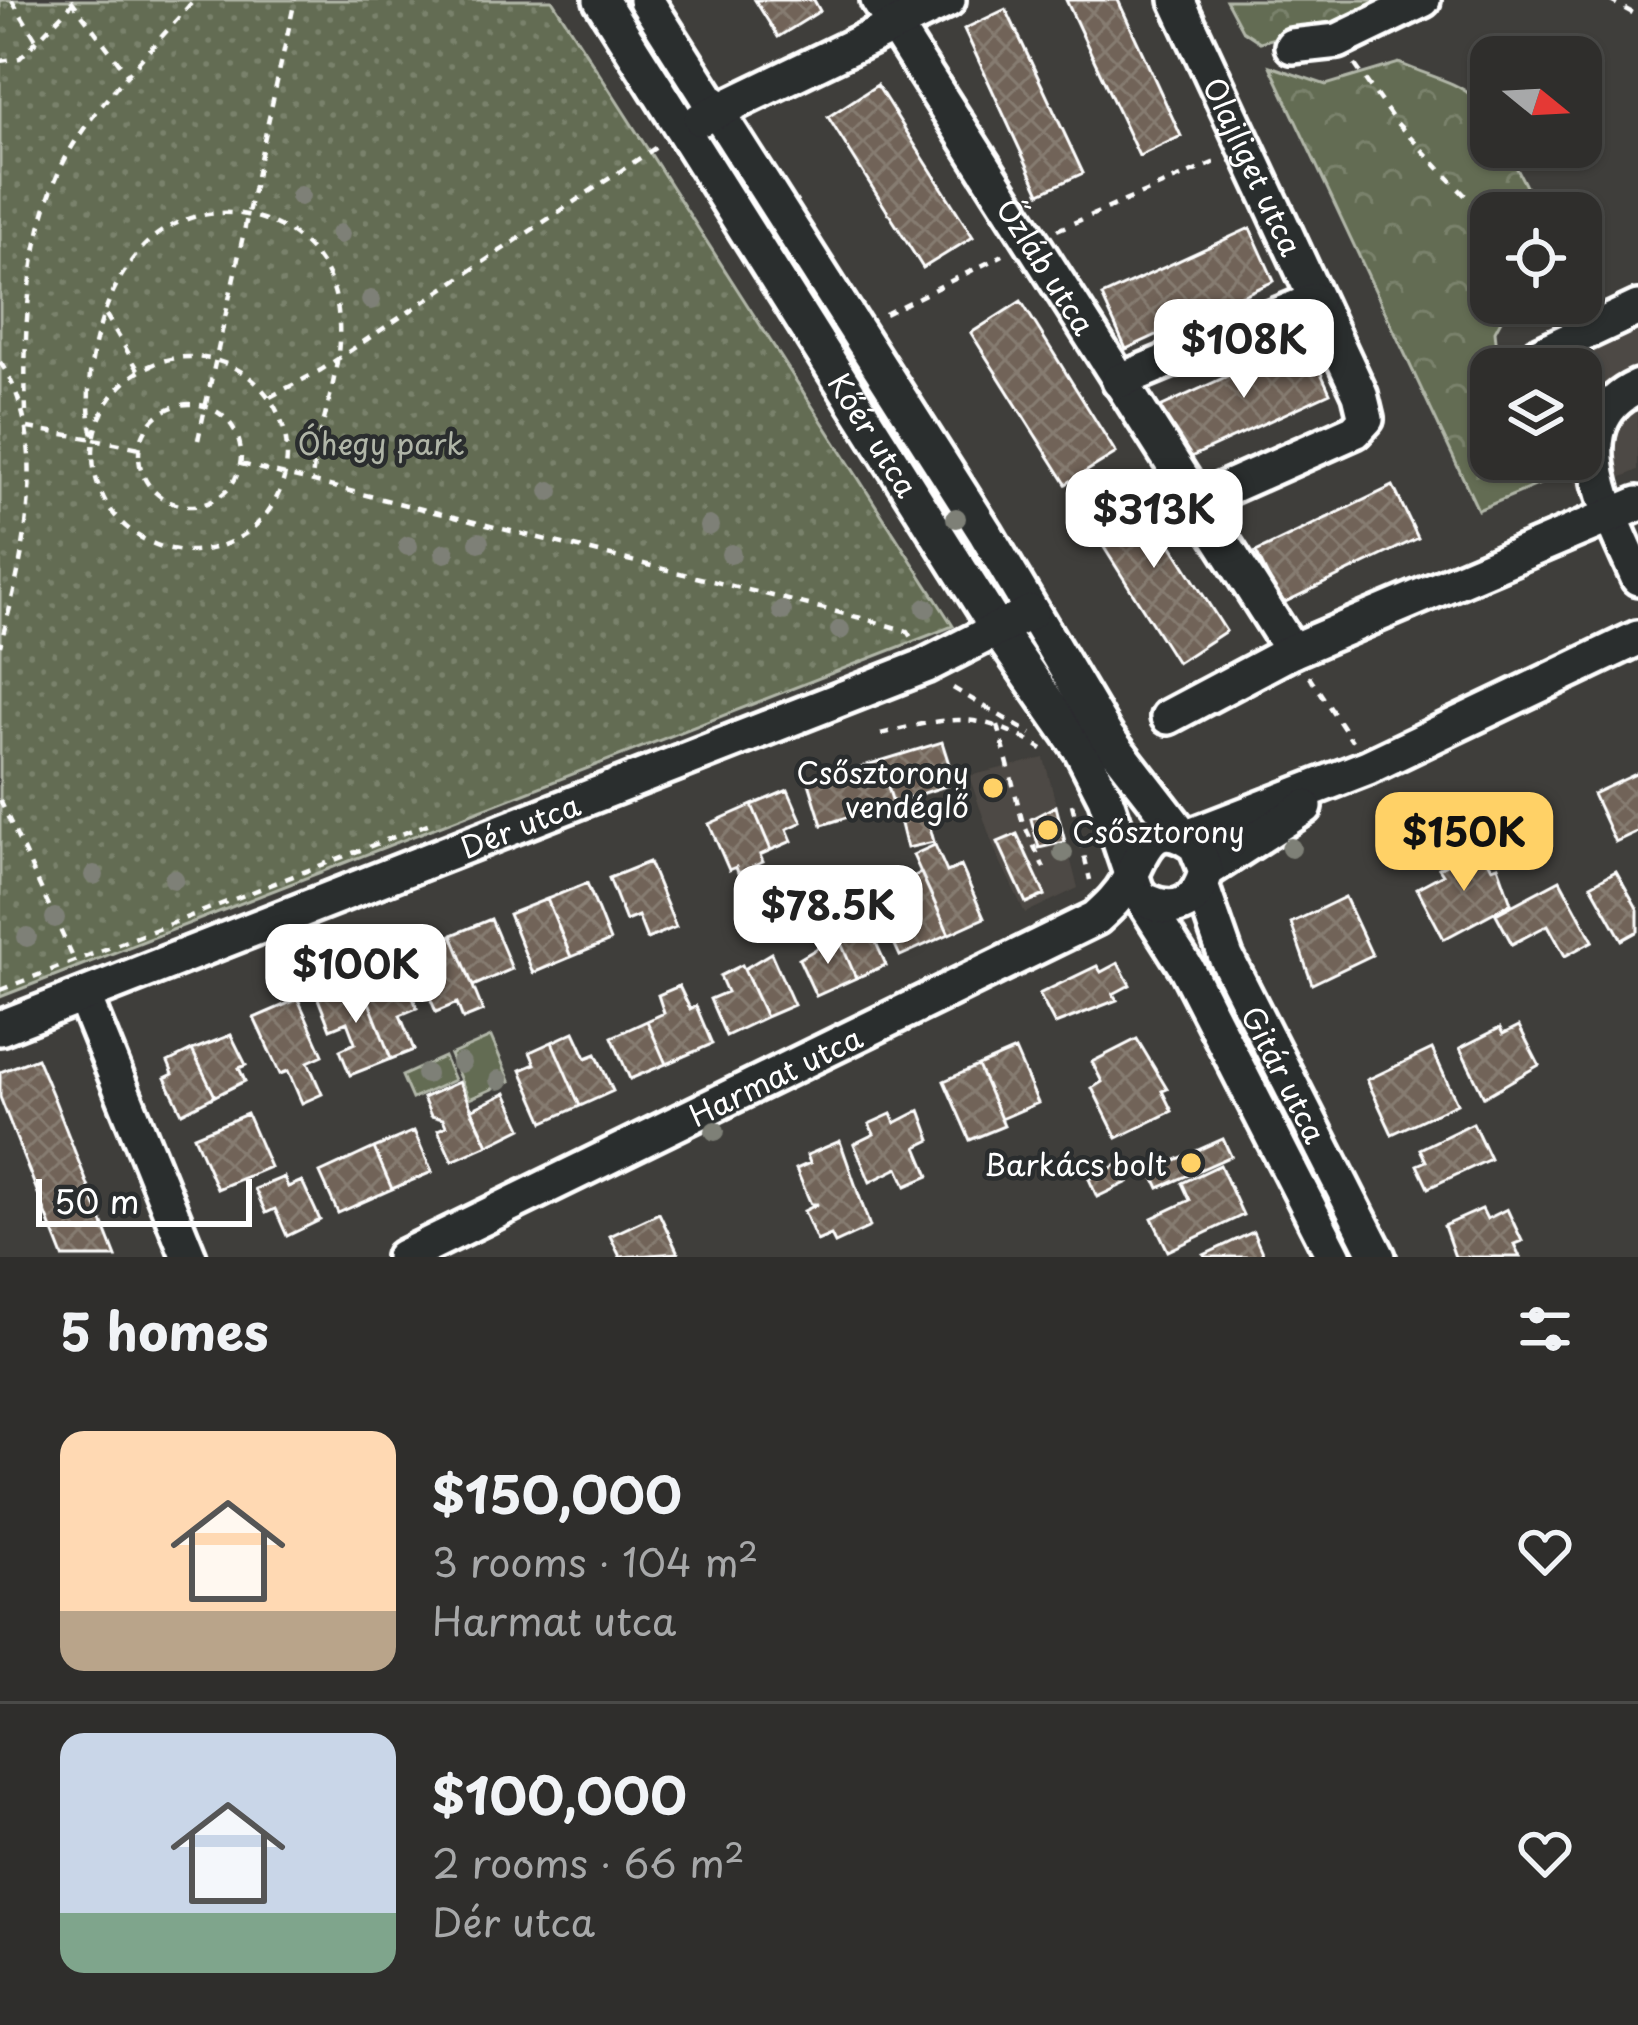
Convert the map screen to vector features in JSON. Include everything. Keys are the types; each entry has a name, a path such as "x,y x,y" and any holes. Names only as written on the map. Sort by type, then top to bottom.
{"street":[{"name":"Kőér utca","path":"601,0 998,632 1082,751 1139,888"},
{"name":"Kőér utca","path":"646,0 1133,777 1185,838"},
{"path":"683,129 886,12 947,0"},
{"name":"Olajliget utca","path":"1177,0 1360,394 1366,419 1355,431 1195,502"},
{"path":"1292,46 1338,41 1408,3"},
{"name":"Őzláb utca","path":"886,12 1292,651"},
{"path":"1120,381 1315,300"},
{"path":"1568,348 1638,308"},
{"path":"1602,422 1614,398 1638,387"},
{"path":"1602,461 1624,510 1638,578"},
{"path":"1168,717 1292,651 1624,510"},
{"name":"Dér utca","path":"0,1028 925,666 1031,612"},
{"name":"Harmat utca","path":"1139,888 1142,846 1170,834 1185,838 1368,766 1638,638"},
{"name":"Harmat utca","path":"1139,888 1176,908 1204,880 1368,766"},
{"path":"1185,838 1203,858 1204,880"},
{"name":"Gitár utca","path":"1204,880 1226,957 1378,1257"},
{"name":"Harmat utca","path":"403,1257 1096,918 1139,888"},
{"name":"Gitár utca","path":"1139,888 1187,969 1334,1257"},
{"path":"84,997 189,1257"}],"path":[{"path":"12,0 37,41"},
{"path":"0,646 16,584 28,428 24,365 47,207 76,139 194,0"},
{"path":"198,440 296,0"},
{"path":"1609,0 1638,16"},
{"path":"0,61 20,58 74,1 129,76"},
{"path":"1338,41 1394,118 1470,200"},
{"path":"268,397 683,129"},
{"path":"94,439 117,389 139,371 175,358 213,359 238,370 268,397 285,436 285,475 275,500 246,533 216,547 183,551 151,543 123,525 103,499 93,467 87,375 106,315 129,266 151,239 180,221 247,212 299,236 319,258 335,296 339,355 312,479"},
{"path":"106,315 139,371"},
{"path":"0,362 26,412"},
{"path":"187,404 204,406 230,423 242,464 220,497 188,507 156,494 140,465 140,448 155,417 187,404"},
{"path":"28,428 140,448"},
{"path":"242,464 908,631 925,666 947,685 1047,744"},
{"path":"1292,651 1368,766"},
{"path":"881,734 942,718 998,725 1049,754"},
{"path":"998,725 1022,820 1044,868"},
{"path":"1068,790 1091,874 1088,890"},
{"path":"0,800 75,960 84,997"}],"shaded area":[{"path":"1638,296 1638,470 1581,495 1574,480 1602,480 1602,348 1525,348 1577,324 1602,324 1602,313"},
{"path":"1044,758 1078,888 1025,913 994,848 969,776"}],"green space":[{"name":"Óhegy park","path":"0,0 552,0 953,626 0,997"},
{"path":"1226,0 1386,0 1389,7 1260,42 1242,30"},
{"path":"1399,63 1450,83 1470,95 1470,168 1517,168 1529,192 1470,192 1470,324 1499,324 1497,348 1470,348 1470,480 1547,481 1478,510 1270,66 1326,85"},
{"path":"491,1037 510,1081 469,1099 450,1055"},
{"path":"444,1057 454,1080 412,1099 402,1076"}],"building":[{"path":"755,0 814,0 820,11 778,37"},
{"path":"1066,0 1118,0 1181,136 1139,156"},
{"path":"1006,9 1083,173 1040,193 964,29"},
{"path":"877,85 973,237 923,268 828,117"},
{"path":"1250,228 1274,281 1126,349 1102,296"},
{"path":"1021,301 1116,453 1066,484 971,333"},
{"path":"1306,340 1330,393 1182,461 1158,408"},
{"path":"1130,480 1226,631 1177,663 1081,511"},
{"path":"1393,486 1418,538 1281,604 1256,552"},
{"path":"942,742 955,783 893,803 880,761"},
{"path":"880,761 893,803 822,825 809,783"},
{"path":"1638,773 1638,831 1615,842 1593,794"},
{"path":"788,790 802,822 787,829 792,841 771,850 752,805"},
{"path":"752,805 771,850 760,855 763,862 738,873 736,867 729,870 709,824"},
{"name":"Csősztorony","path":"1056,806 1065,842 1039,848 1031,819"},
{"path":"925,809 934,842 907,848 899,816"},
{"path":"1017,834 1045,895 1026,903 998,842"},
{"path":"935,845 947,872 961,866 984,918 949,934 913,855"},
{"path":"1483,851 1492,868 1498,866 1511,903 1444,939 1417,888 1443,874 1439,868 1467,853 1470,859"},
{"path":"649,862 676,927 647,939 638,916 626,921 609,878"},
{"path":"1616,871 1638,910 1638,931 1622,940 1591,885"},
{"path":"921,873 949,934 900,956 884,921 905,912 893,886"},
{"path":"1560,880 1593,941 1565,956 1548,925 1512,944 1496,914"},
{"path":"587,883 610,941 571,957 547,899"},
{"path":"1345,897 1372,955 1312,984 1291,923"},
{"path":"547,899 571,957 533,973 509,914"},
{"path":"864,916 886,965 856,978 835,929"},
{"path":"491,919 512,969 473,986 452,935"},
{"path":"452,935 483,1011 463,1019 457,1003 436,1012 411,952"},
{"path":"838,936 856,978 816,996 799,959"},
{"path":"771,953 794,1005 766,1017 744,969"},
{"path":"400,963 417,1008 400,1015 414,1050 391,1059 360,979"},
{"path":"1118,963 1130,985 1113,994 1117,1000 1055,1024 1039,994 1097,966 1101,972"},
{"path":"742,965 766,1017 726,1036 710,999 727,992 720,976"},
{"path":"360,979 391,1059 350,1075 340,1050 355,1043 347,1022 330,1029 317,996"},
{"path":"679,986 690,1009 696,1006 712,1044 666,1064 647,1021 664,1013 658,995"},
{"path":"298,999 323,1055 308,1062 322,1094 302,1103 288,1071 280,1074 254,1018"},
{"path":"647,1021 666,1064 630,1079 612,1037"},
{"path":"1519,1026 1539,1065 1484,1097 1460,1048 1500,1028 1503,1034"},
{"path":"574,1032 586,1058 596,1054 613,1091 580,1106 552,1042"},
{"path":"231,1035 246,1065 239,1068 245,1081 215,1096 192,1050"},
{"path":"1137,1039 1167,1089 1162,1091 1172,1111 1117,1138 1092,1088 1102,1082 1092,1062"},
{"path":"552,1042 580,1106 544,1122 521,1070 535,1064 530,1052"},
{"path":"1432,1049 1457,1103 1392,1134 1367,1080"},
{"path":"192,1050 215,1096 182,1113 165,1078 173,1074 168,1062"},
{"path":"1015,1050 1038,1103 1001,1119 978,1066"},
{"path":"37,1058 116,1257 63,1257 0,1097 0,1072"},
{"path":"978,1066 1004,1126 970,1140 944,1081"},
{"path":"459,1082 488,1145 452,1161 438,1130 446,1126 443,1119 431,1116 423,1098"},
{"path":"506,1093 522,1128 488,1145 471,1110"},
{"path":"920,1110 931,1140 917,1147 929,1176 906,1186 898,1168 870,1182 854,1144 874,1134 869,1124 891,1114 895,1123"},
{"path":"247,1114 270,1167 217,1189 194,1136"},
{"path":"1473,1123 1490,1159 1428,1188 1417,1165 1426,1161 1420,1149"},
{"path":"414,1131 432,1172 392,1189 374,1148"},
{"name":"Barkács bolt","path":"1223,1139 1231,1156 1159,1188 1151,1171"},
{"path":"840,1141 870,1227 835,1243 831,1235 817,1241 804,1211 818,1204 811,1204 796,1169 810,1163 807,1155"},
{"path":"374,1148 392,1189 338,1213 320,1173"},
{"path":"1119,1164 1128,1182 1097,1197 1089,1179"},
{"path":"1220,1165 1243,1215 1168,1251 1152,1218 1190,1200 1182,1183"},
{"path":"284,1177 288,1187 302,1181 320,1220 287,1236 275,1209 266,1213 255,1189"},
{"path":"1482,1209 1487,1219 1507,1209 1522,1241 1514,1244 1520,1257 1455,1257 1444,1226"},
{"path":"659,1213 678,1253 620,1257 610,1236"},
{"path":"1253,1232 1264,1257 1204,1255"}],"place":[{"name":"Csősztorony vendéglő","path":"993,788"},
{"name":"Csősztorony","path":"1048,830"},
{"name":"Barkács bolt","path":"1191,1163"}]}
